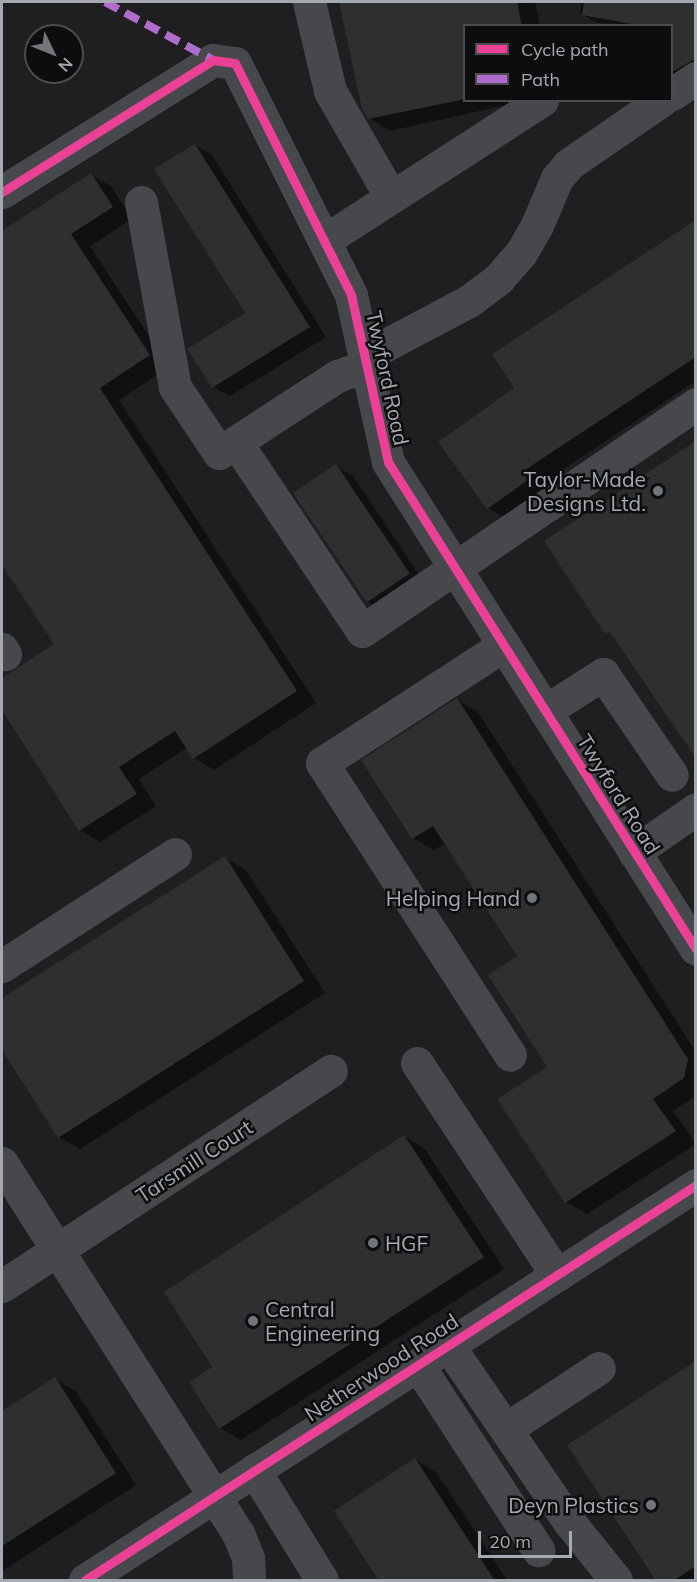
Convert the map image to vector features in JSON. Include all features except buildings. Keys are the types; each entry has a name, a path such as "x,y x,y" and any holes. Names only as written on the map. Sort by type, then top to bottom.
{"street":[{"path":"309,2 330,92 391,197"},
{"name":"Twyford Road","path":"2,192 213,60 236,63 351,295 368,360 388,462 696,949"},
{"path":"325,240 539,102"},
{"path":"141,202 175,387 219,453 337,376 469,301 499,278 521,253 537,225 556,178 569,164 668,102"},
{"path":"236,442 362,631 454,566 696,404"},
{"path":"504,645 322,763 510,1055"},
{"path":"545,711 603,674 672,775"},
{"path":"634,852 696,809"},
{"path":"2,966 175,854"},
{"path":"417,1063 557,1275"},
{"name":"Tarsmill Court","path":"2,1286 331,1071"},
{"path":"2,1163 238,1533 248,1558 249,1581"},
{"name":"Netherwood Road","path":"85,1581 696,1185"},
{"path":"448,1345 570,1523 616,1581"},
{"path":"418,1365 538,1550"},
{"path":"506,1429 599,1368"},
{"path":"254,1470 322,1581"}],"shaded area":[{"path":"2,2 695,2 695,1580 2,1580"}],"marked path":[{"path":"105,2 213,60"}],"cycle path":[{"path":"2,192 213,60 235,63 351,295 388,462 696,949"},
{"path":"85,1580 696,1185"}],"place":[{"name":"Taylor-Made Designs Ltd.","path":"658,491"},
{"name":"Helping Hand","path":"532,898"},
{"name":"HGF","path":"373,1243"},
{"name":"Central Engineering","path":"253,1321"},
{"name":"Deyn Plastics","path":"651,1505"}]}
